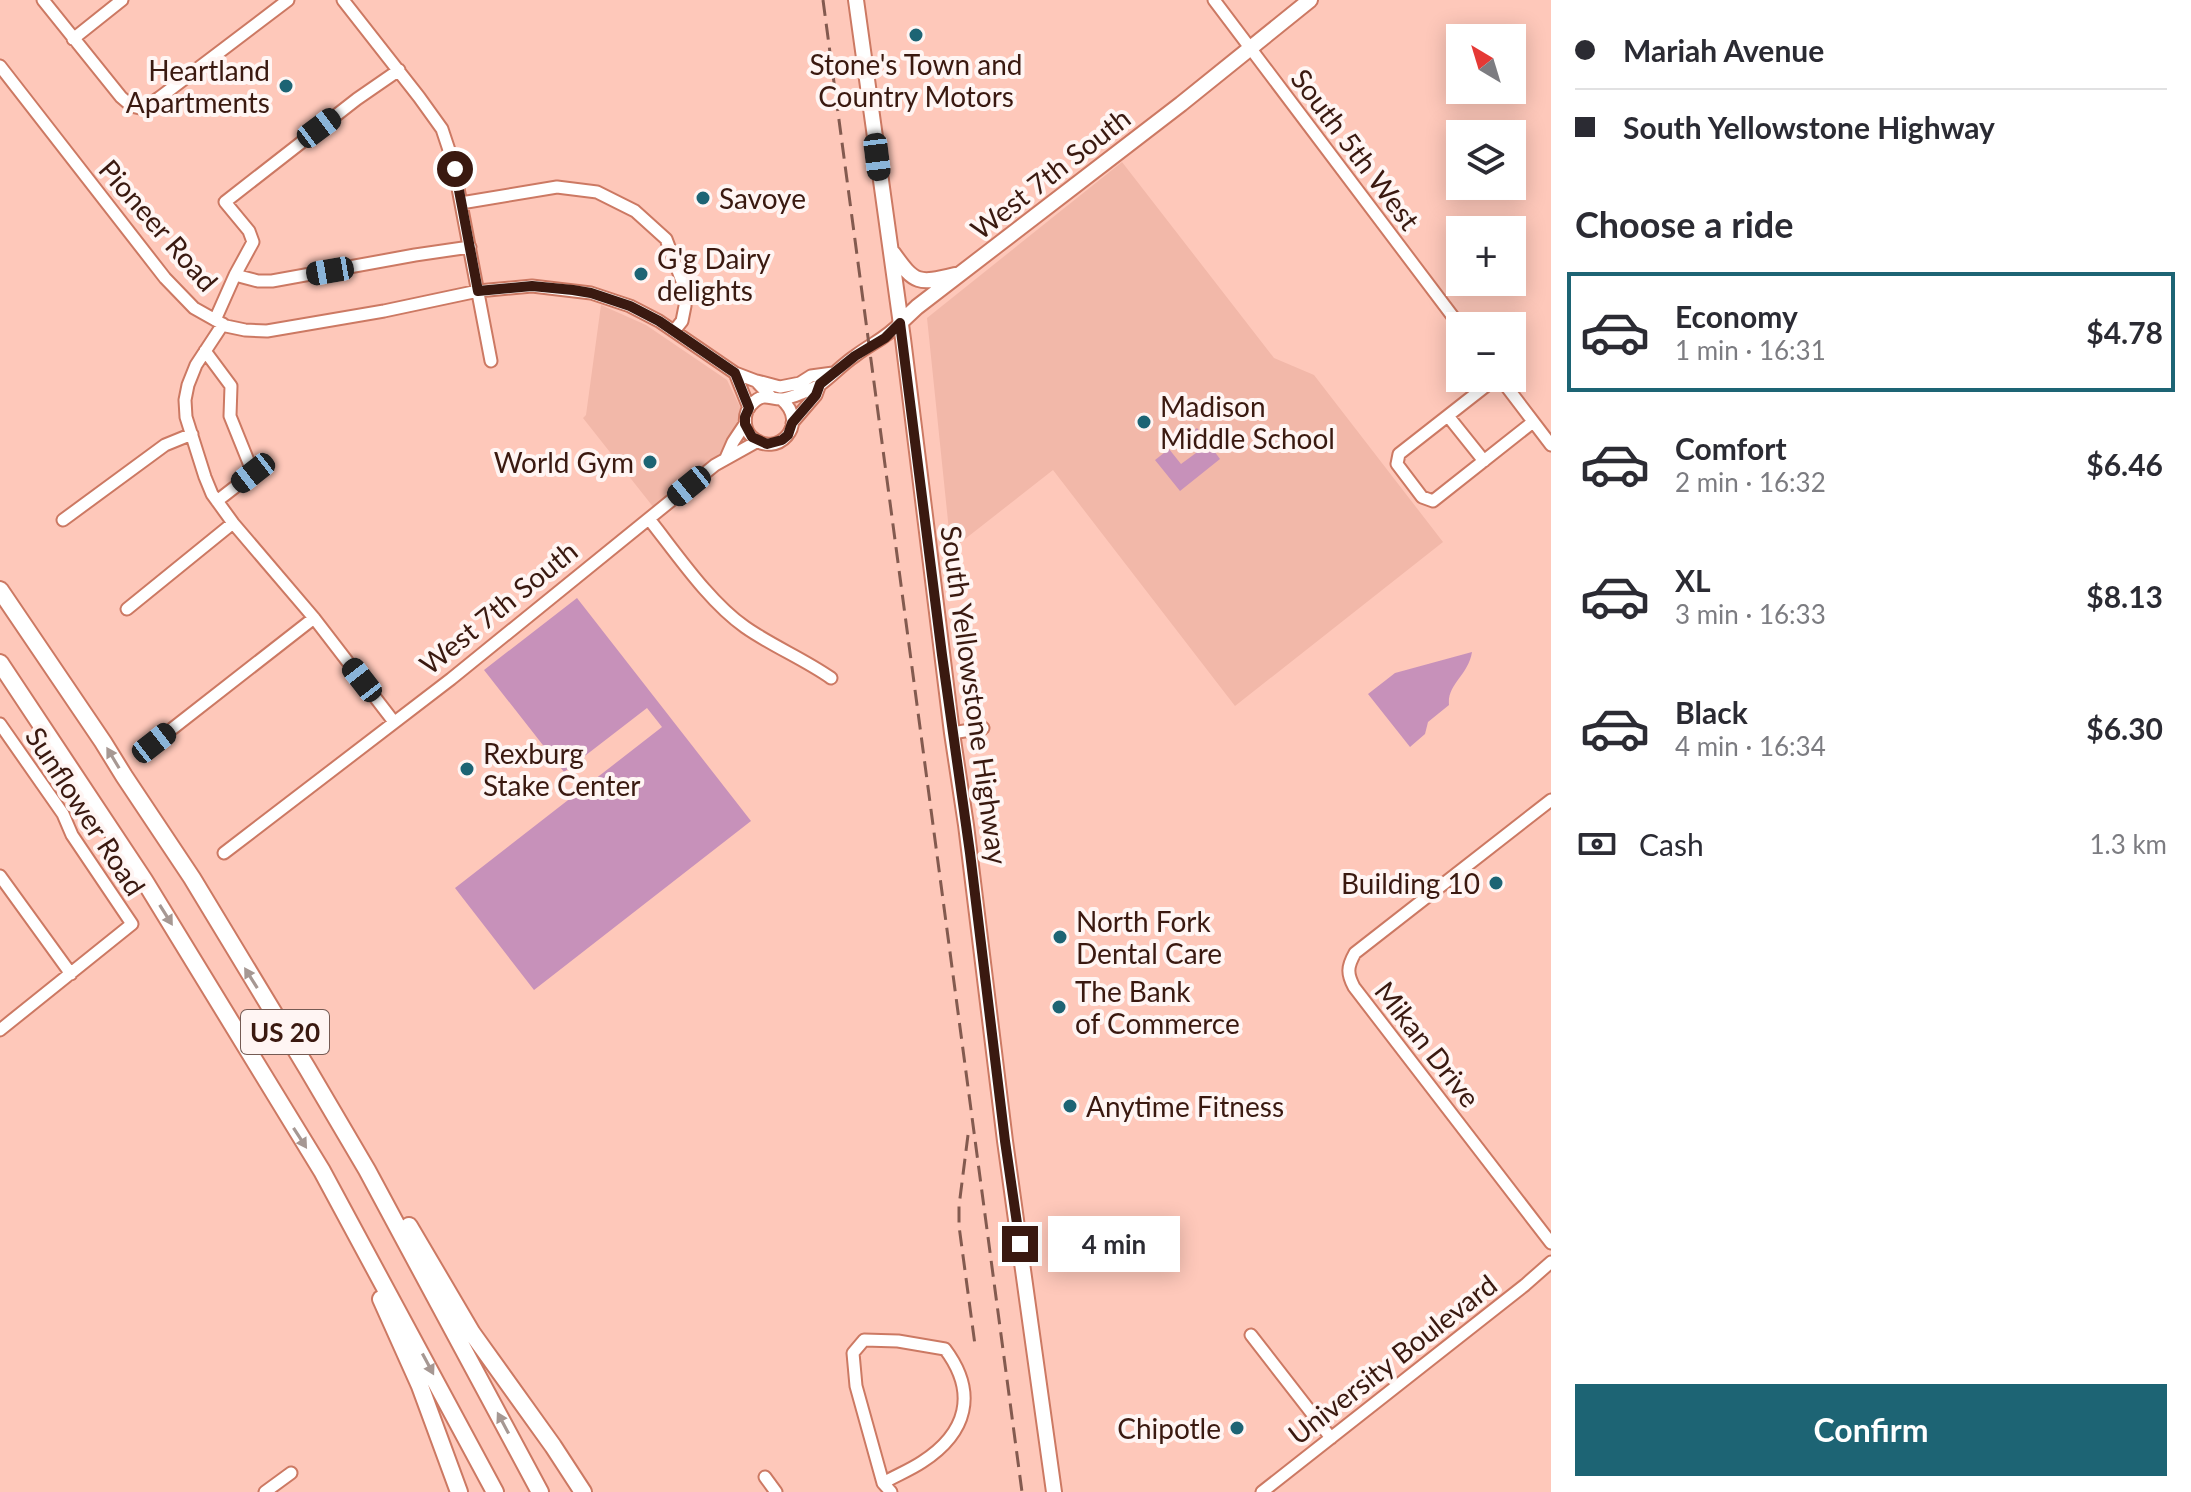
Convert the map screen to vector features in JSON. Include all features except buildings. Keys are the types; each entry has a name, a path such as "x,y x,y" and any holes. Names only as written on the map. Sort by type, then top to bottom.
{"highway":[{"name":"US 20","path":"0,590 192,878 282,1027 367,1170 540,1492"},
{"name":"US 20","path":"0,663 144,880 322,1171 495,1492"},
{"path":"282,1027 372,1163 472,1333 583,1492"},
{"path":"322,1171 420,1386 459,1492"}],"main road":[{"name":"South Yellowstone Highway","path":"856,0 1054,1492"},
{"name":"West 7th South","path":"900,323 1310,0"},
{"path":"889,247 909,275 921,280 963,273"}],"street":[{"path":"43,0 121,97 131,106 140,108 159,98 288,0"},
{"path":"73,39 122,0"},
{"path":"343,0 442,129 453,162 491,361"},
{"name":"South 5th West","path":"1214,0 1449,312"},
{"name":"Pioneer Road","path":"0,66 143,252 194,308 219,322 245,330 267,331 478,291 532,286 591,293 630,306 659,321 735,373 756,381 776,398"},
{"path":"394,722 314,618 217,501 205,477 186,417 185,400 196,365 219,322 235,275 253,242 249,231 225,202 399,70"},
{"path":"461,203 557,187 597,192 635,211 666,239 685,289 682,321 674,331"},
{"path":"235,275 272,281 470,247"},
{"name":"West 7th South","path":"776,398 796,396 820,384 855,356 885,338 900,323"},
{"path":"205,351 231,386 230,416 253,473 217,501"},
{"path":"735,373 749,408"},
{"path":"756,381 780,387 800,383 811,376 833,373"},
{"name":"West 7th South","path":"792,423 816,395 820,384"},
{"path":"1480,392 1399,454 1397,464 1422,497 1433,501 1533,422"},
{"path":"1509,392 1551,445"},
{"path":"776,398 791,411 792,423 788,435 767,444 758,441 748,431 745,417 759,399 776,398"},
{"path":"1448,416 1484,461"},
{"name":"West 7th South","path":"726,458 745,424"},
{"path":"63,520 165,445 192,434"},
{"name":"West 7th South","path":"224,853 451,679 726,458 758,441"},
{"path":"649,519 705,590 744,626 831,678"},
{"path":"127,609 233,523"},
{"path":"154,743 314,618"},
{"name":"Sunflower Road","path":"0,724 63,814 72,835 132,924 71,974"},
{"path":"952,733 983,728"},
{"name":"Mikan Drive","path":"1551,800 1355,953 1347,975 1551,1243"},
{"path":"0,876 71,974 0,1030"},
{"name":"University Boulevard","path":"1262,1492 1551,1262"},
{"path":"1251,1335 1331,1438"},
{"path":"864,1340 898,1341 945,1349 962,1378 965,1398 959,1426 945,1444 887,1487 856,1386 853,1353 864,1340"},
{"path":"265,1492 291,1473"},
{"path":"765,1477 776,1492"}],"shaded area":[{"name":"Madison Middle School","path":"1122,162 1274,358 1314,375 1443,542 1235,706 1053,470 951,550 927,318"},
{"path":"601,305 646,325 727,380 743,413 724,450 654,508 583,418 586,415"},
{"path":"1197,428 1220,459 1180,491 1155,460 1169,449 1181,464 1196,453 1185,438"},
{"path":"577,598 751,821 534,990 455,888 662,727 647,708 564,772 484,670"},
{"path":"1472,652 1451,691 1449,705 1428,722 1425,734 1410,747 1368,694 1395,673"}],"railway":[{"path":"823,0 1022,1492"},
{"path":"968,1135 959,1226 975,1345"}],"place":[{"name":"Stone's Town and Country Motors","path":"916,35"},
{"name":"Heartland Apartments","path":"286,86"},
{"name":"Savoye","path":"703,198"},
{"name":"G'g Dairy delights","path":"641,274"},
{"name":"Madison Middle School","path":"1144,422"},
{"name":"World Gym","path":"650,462"},
{"name":"Rexburg Stake Center","path":"467,769"},
{"name":"Building 10","path":"1496,883"},
{"name":"North Fork Dental Care","path":"1060,937"},
{"name":"The Bank of Commerce","path":"1059,1007"},
{"name":"Anytime Fitness","path":"1070,1106"},
{"name":"Chipotle","path":"1237,1428"}],"route":[{"path":"455,169 478,291 532,286 573,290 591,293 647,314 735,373 749,408 745,424 752,437 759,442 775,443 788,435 792,423 816,395 820,384 869,346 885,338 900,323 1020,1244"}]}
